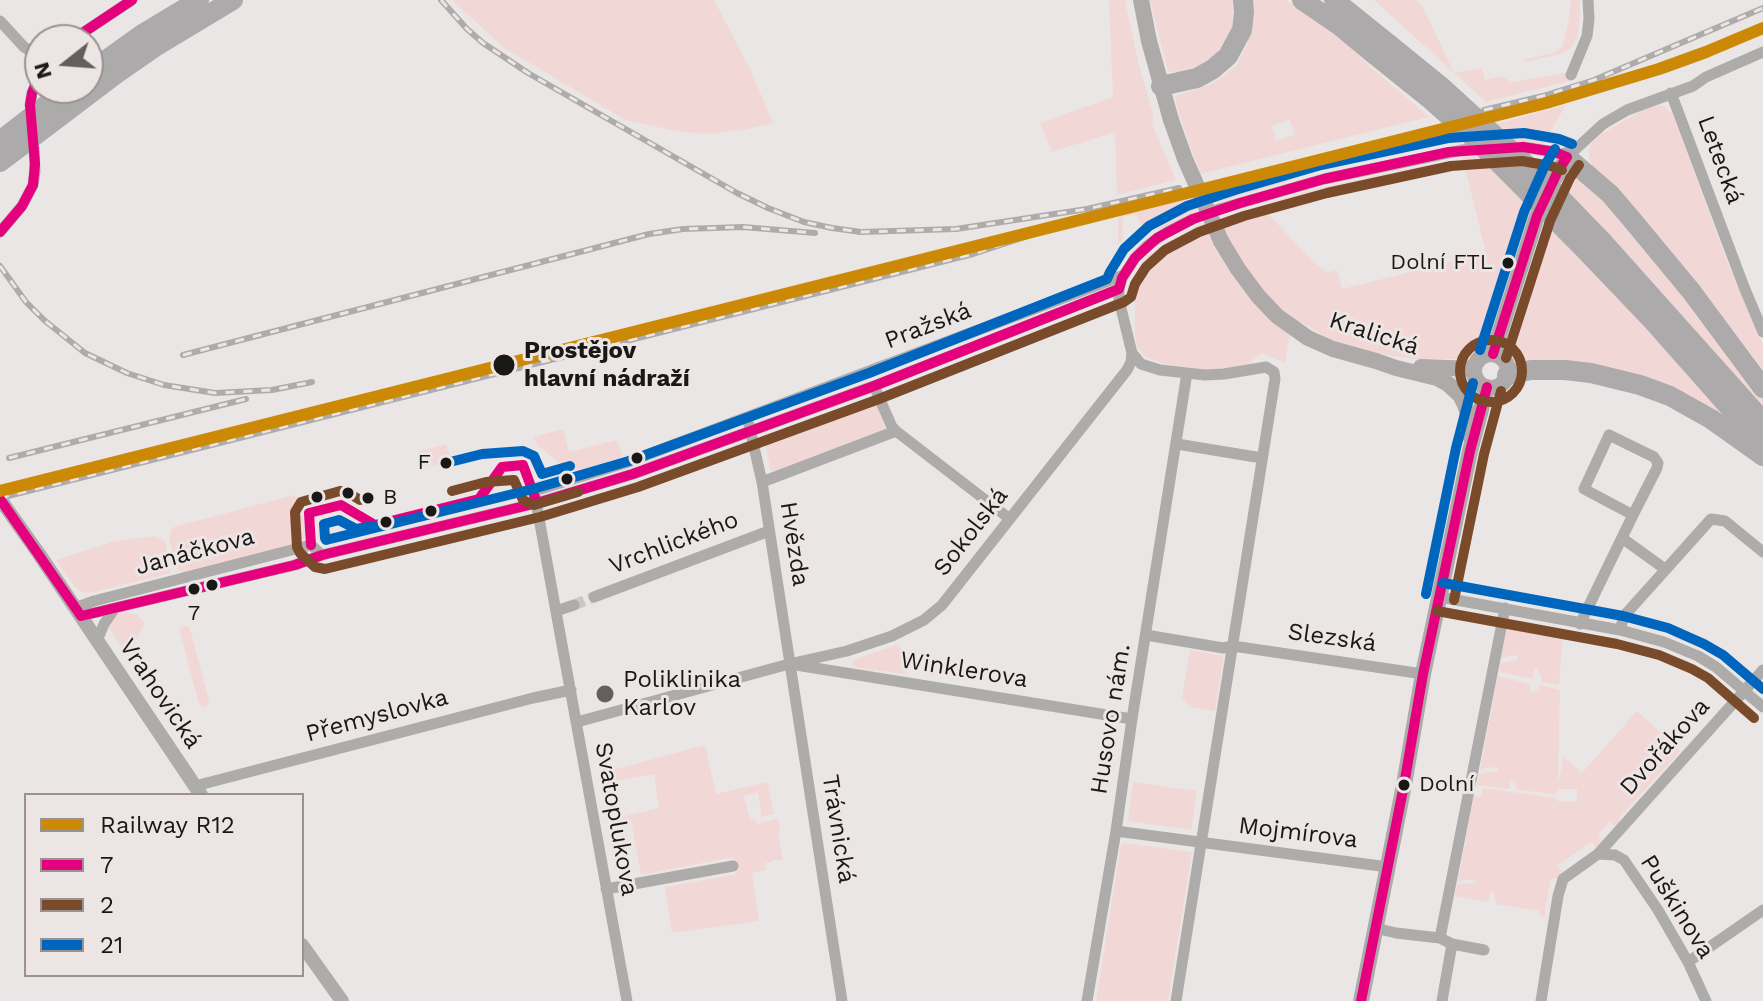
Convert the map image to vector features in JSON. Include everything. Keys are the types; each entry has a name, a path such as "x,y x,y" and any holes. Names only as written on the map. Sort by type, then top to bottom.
{"highway":[{"path":"104,62 199,0"},
{"path":"0,162 116,74 233,0"},
{"path":"1161,86 1197,78 1228,56 1242,30 1243,0"},
{"path":"1302,0 1443,88 1539,176 1653,321 1763,446"},
{"path":"1334,0 1383,50"},
{"path":"0,141 47,104"},
{"path":"1567,157 1610,194 1633,221 1691,291 1763,388"},
{"path":"1595,248 1763,421"},
{"path":"1507,375 1531,370 1565,370 1640,385 1670,396 1711,419 1763,456"}],"main road":[{"name":"Kralická","path":"1141,0 1161,86 1185,159 1221,241 1249,285 1289,325 1320,344 1437,378 1454,389 1468,412 1470,451"},
{"path":"1555,178 1567,157"},
{"path":"1493,354 1537,216"},
{"path":"1493,354 1504,359 1508,367 1507,375 1500,385 1487,387 1477,381 1474,369 1480,358 1493,354"},
{"path":"1376,361 1417,367 1474,369"},
{"path":"1361,1001 1423,674 1470,451 1487,387"}],"street":[{"path":"96,24 132,0"},
{"path":"1571,75 1587,36 1588,0"},
{"path":"0,21 24,47"},
{"name":"Letecká","path":"1567,157 1595,131 1636,105 1693,86 1706,77 1763,52"},
{"name":"Letecká","path":"1671,93 1763,332"},
{"path":"1523,147 1567,157"},
{"path":"0,232 22,206 33,185 34,148"},
{"path":"1216,210 1324,179 1467,149"},
{"path":"1176,1001 1275,379 1274,372 1266,367 1224,374 1160,370 1144,365 1132,353 1119,300 1124,275 1148,245 1193,219"},
{"name":"Pražská","path":"748,417 1124,275"},
{"name":"Pražská","path":"874,386 1119,289"},
{"name":"Sokolská","path":"577,722 862,646 907,630 924,620 942,605 1127,370 1132,353"},
{"name":"Husovo nám.","path":"1087,1001 1187,373"},
{"path":"874,386 896,431 1010,519"},
{"name":"Janáčkova","path":"78,612 115,608 295,565 536,497 633,474 874,386"},
{"name":"Hvězda","path":"748,417 762,482 789,664"},
{"name":"Janáčkova","path":"714,445 737,430 748,417"},
{"name":"Janáčkova","path":"536,497 748,417"},
{"path":"762,482 896,431"},
{"path":"1580,624 1657,468 1658,463 1654,457 1609,435 1584,489 1633,515"},
{"path":"1177,444 1262,458"},
{"path":"628,462 633,474"},
{"name":"Svatoplukova","path":"536,497 627,1001"},
{"name":"Vrahovická","path":"0,499 198,791"},
{"path":"1620,630 1624,616 1711,519 1725,521 1763,552"},
{"name":"Vrchlického","path":"594,597 769,531"},
{"path":"1622,538 1665,569"},
{"name":"Janáčkova","path":"78,612 94,601 311,545 322,555"},
{"path":"1440,597 1620,630 1664,642 1716,667 1763,707"},
{"path":"556,611 574,605"},
{"path":"97,641 115,608"},
{"path":"1440,938 1505,608"},
{"name":"Slezská","path":"1146,635 1423,674"},
{"name":"Winklerova","path":"789,664 1132,719"},
{"name":"Trávnická","path":"789,664 842,1001"},
{"name":"Dvořákova","path":"1541,1001 1561,883 1567,875 1598,854 1763,670"},
{"name":"Přemyslovka","path":"198,791 281,764 571,690"},
{"name":"Mojmírova","path":"1116,831 1388,867"},
{"name":"Puškinova","path":"1598,854 1615,855 1624,860 1658,910 1706,1001"},
{"path":"606,889 733,866"},
{"path":"1688,962 1763,910"},
{"path":"1375,928 1440,938 1452,944 1484,950"},
{"path":"1442,1001 1452,944"},
{"path":"304,948 342,1001"}],"shaded area":[{"path":"452,0 714,0 751,71 773,123 705,134 625,120 503,47"},
{"path":"1109,0 1125,0 1153,113 1152,124 1176,180 1117,195 1115,132 1052,152 1040,123 1113,97"},
{"path":"1150,0 1233,0 1232,33 1215,55 1199,68 1180,73 1168,71"},
{"path":"1252,0 1286,0 1347,42 1367,64 1429,117 1201,174 1175,96 1214,83 1237,65 1247,44 1254,13","holes":["1290,120 1295,135 1276,140 1272,126"]},
{"path":"1374,0 1416,0 1423,7 1454,73"},
{"path":"1571,0 1580,0 1580,15 1577,38 1570,49 1562,54 1525,62 1523,60 1553,53 1563,46"},
{"path":"1482,68 1485,80 1501,76 1512,82 1565,73 1571,75 1570,81 1486,102 1454,73"},
{"path":"1566,105 1543,144 1500,140 1454,142 1299,175 1287,182 1214,203 1160,229 1142,226 1136,214 1123,217 1122,243 1118,244 1118,217"},
{"path":"1660,105 1673,115 1730,269 1763,344 1763,404 1732,422 1691,400 1513,367 1507,354 1506,344 1509,344 1527,297 1546,217 1563,184 1573,179 1582,181 1593,167 1589,149 1601,134 1645,109"},
{"path":"1489,153 1536,202 1506,266 1488,341 1477,355 1460,359 1415,359 1367,352 1335,342 1299,321 1289,339 1285,363 1262,353 1245,366 1211,371 1161,363 1145,356 1137,347 1135,274 1146,257 1166,243 1198,225 1307,191 1386,173 1389,177 1318,194 1266,212 1327,273 1337,270 1342,289 1486,253 1462,156"},
{"path":"1448,162 1396,175 1397,171"},
{"path":"875,399 886,430 771,472 767,439"},
{"path":"563,429 569,452 617,440 622,455 570,471 537,445 534,437"},
{"path":"446,444 451,461 422,468 417,452"},
{"path":"294,495 306,531 298,544 184,573 177,569 169,538 174,527"},
{"path":"155,536 165,541 171,573 89,593 74,586 56,560 115,541"},
{"path":"127,612 137,615 145,623 135,643 133,664 107,625 112,618"},
{"path":"1515,623 1563,632 1559,685 1541,682 1537,668 1534,669 1533,679 1500,672 1500,663 1518,660 1517,655 1501,658 1507,628"},
{"path":"187,626 209,701 205,707 199,704 180,632 181,627"},
{"path":"898,644 905,674 852,665 854,660"},
{"path":"1190,650 1224,656 1215,711 1189,707 1182,697"},
{"path":"1498,676 1529,684 1531,693 1540,690 1539,685 1560,690 1558,783 1564,757 1582,773 1637,711 1681,751 1619,818 1620,823 1616,827 1609,822 1598,835 1603,841 1596,847 1591,842 1557,866 1562,871 1558,879 1551,878 1545,917 1539,915 1539,911 1496,904 1494,892 1490,893 1489,902 1455,896 1457,884 1476,883 1475,879 1458,881 1474,796 1481,797 1483,788 1565,802 1577,801 1577,789 1559,789 1555,794 1517,790 1515,780 1510,782 1510,789 1477,785 1479,774 1498,771 1497,767 1480,769"},
{"path":"705,745 716,794 767,782 774,814 762,817 758,792 744,796 750,820 756,819 757,824 777,819 779,822 783,860 772,860 765,863 766,870 752,873 759,921 672,933 665,887 736,874 734,857 641,875 631,820 614,823 613,819 659,808 654,774 607,782 605,772"},
{"path":"1133,782 1197,791 1191,830 1128,821"},
{"path":"1123,843 1192,852 1168,1001 1096,1001"}],"tunnel":[{"path":"574,605 594,597"}],"railway":[{"path":"441,0 483,43 528,73 737,193 804,222 861,232 956,229 1087,209 1179,188"},
{"path":"1484,110 1594,80 1763,8"},
{"path":"0,498 973,254 1071,222"},
{"path":"183,355 649,234 683,229 743,227 815,233"},
{"path":"0,266 26,302 44,320 85,353 127,373 164,385 215,393 272,390 312,382"},
{"path":"9,458 246,399"}],"rail line":[{"name":"R12","path":"0,491 1546,103 1659,69 1763,28"}],"transit line":[{"name":"7","path":"96,24 132,0"},
{"name":"7","path":"0,232 22,206 33,185 35,164 30,104"},
{"name":"21","path":"374,526 356,529 339,520 324,524 325,538 533,489 629,461 869,373 1107,279 1124,249 1149,226 1187,206 1235,190 1321,165 1448,138 1524,133 1572,144"},
{"name":"7","path":"0,499 81,616 537,503 633,474 874,386 1119,289 1135,258 1157,238 1193,219 1240,203 1324,179 1449,152 1523,147 1567,157"},
{"name":"21","path":"1480,350 1524,212 1555,149"},
{"name":"7","path":"1493,354 1537,216 1567,157"},
{"name":"2","path":"368,498 360,500 340,491 301,502 295,512 300,553 315,567 325,569 540,517 638,487 879,399 1124,302 1131,297 1146,267 1165,250 1199,232 1244,216 1327,193 1451,166 1522,161 1562,170"},
{"name":"2","path":"1506,358 1550,221 1579,165"},
{"name":"2","path":"1491,340 1513,349 1522,371 1513,393 1491,402 1469,393 1460,371 1469,349 1491,340"},
{"name":"21","path":"1426,594 1456,448 1473,383"},
{"name":"7","path":"1361,1001 1423,674 1470,451 1487,387"},
{"name":"2","path":"1454,600 1484,454 1501,391"},
{"name":"21","path":"446,463 482,454 523,451 534,456 542,474 570,466"},
{"name":"7","path":"311,545 309,513 341,505 375,525 479,499 502,467 523,465 537,503"},
{"name":"2","path":"452,491 486,482 514,480 523,500 534,505 578,492"},
{"name":"21","path":"1443,583 1623,616 1668,628 1723,655 1763,689"},
{"name":"2","path":"1437,611 1617,644 1659,655 1708,678 1754,718"}],"place":[{"name":"Dolní FTL","path":"1508,263"},
{"name":"Prostějov hlavní nádraží","path":"504,365"},
{"name":"F","path":"446,463"},
{"name":"B","path":"368,498"},
{"name":"7","path":"194,589"},
{"name":"Poliklinika Karlov","path":"605,694"},
{"name":"Dolní","path":"1404,785"}]}
